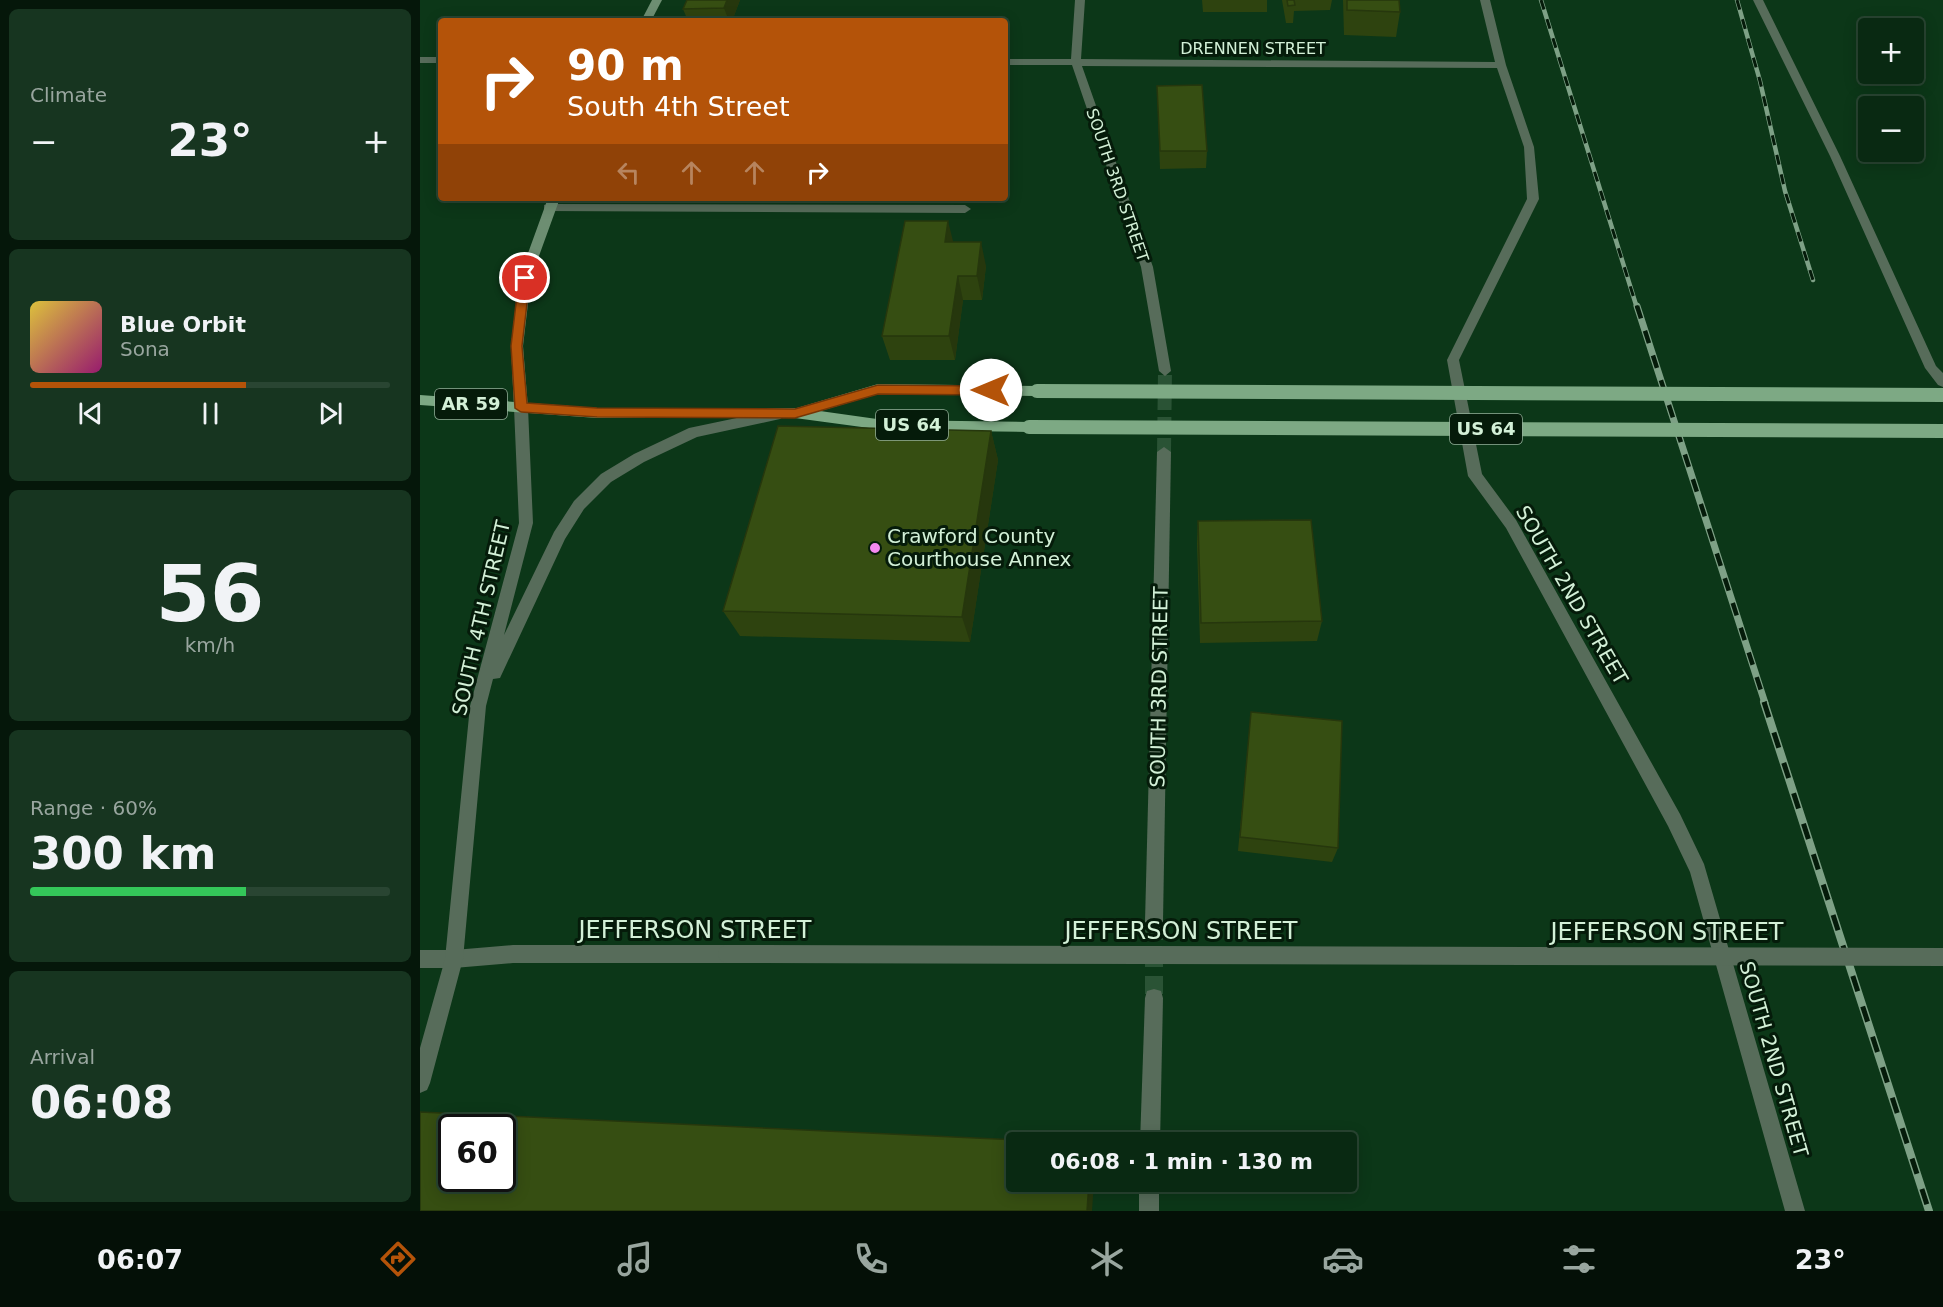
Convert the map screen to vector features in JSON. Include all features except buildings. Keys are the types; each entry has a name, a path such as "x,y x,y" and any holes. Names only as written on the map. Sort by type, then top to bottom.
{"main road":[{"path":"648,18 657,0"},
{"name":"SOUTH 4TH STREET","path":"521,408 517,346 525,278 551,203"},
{"name":"US 64","path":"790,413 878,389 1943,395"},
{"name":"AR 59","path":"420,400 521,408"},
{"name":"US 64","path":"521,408 597,413 790,413 884,425 1943,431"}],"street":[{"name":"SOUTH 3RD STREET","path":"1080,0 1076,62 1147,267 1165,372"},
{"name":"SOUTH 2ND STREET","path":"1485,0 1501,65 1530,147 1533,199 1453,360 1475,476 1511,524 1669,810 1698,870 1795,1211"},
{"path":"1758,0 1835,156 1931,368 1943,382"},
{"path":"420,60 438,60"},
{"name":"DRENNEN STREET","path":"1008,62 1501,65"},
{"path":"551,203 965,209"},
{"name":"SOUTH 4TH STREET","path":"420,1083 454,959 478,706 526,523 521,408"},
{"path":"478,706 559,536 579,505 606,478 639,458 694,432 790,413"},
{"name":"SOUTH 3RD STREET","path":"1154,922 1164,452"},
{"name":"JEFFERSON STREET","path":"420,959 454,959 513,954 1943,957"},
{"path":"1150,1132 1154,998"},
{"path":"1149,1192 1149,1211"}],"tunnel":[{"path":"1164,452 1165,371"},
{"path":"1154,922 1154,998"}],"railway":[{"path":"1541,0 1637,308"},
{"path":"1737,0 1760,81 1785,191 1813,280"},
{"path":"1637,306 1765,703"},
{"path":"1764,702 1929,1211"}],"place":[{"name":"Crawford County Courthouse Annex","path":"875,548"}],"route":[{"path":"525,278 517,346 521,408 597,413 795,413 878,389 991,390"}]}
